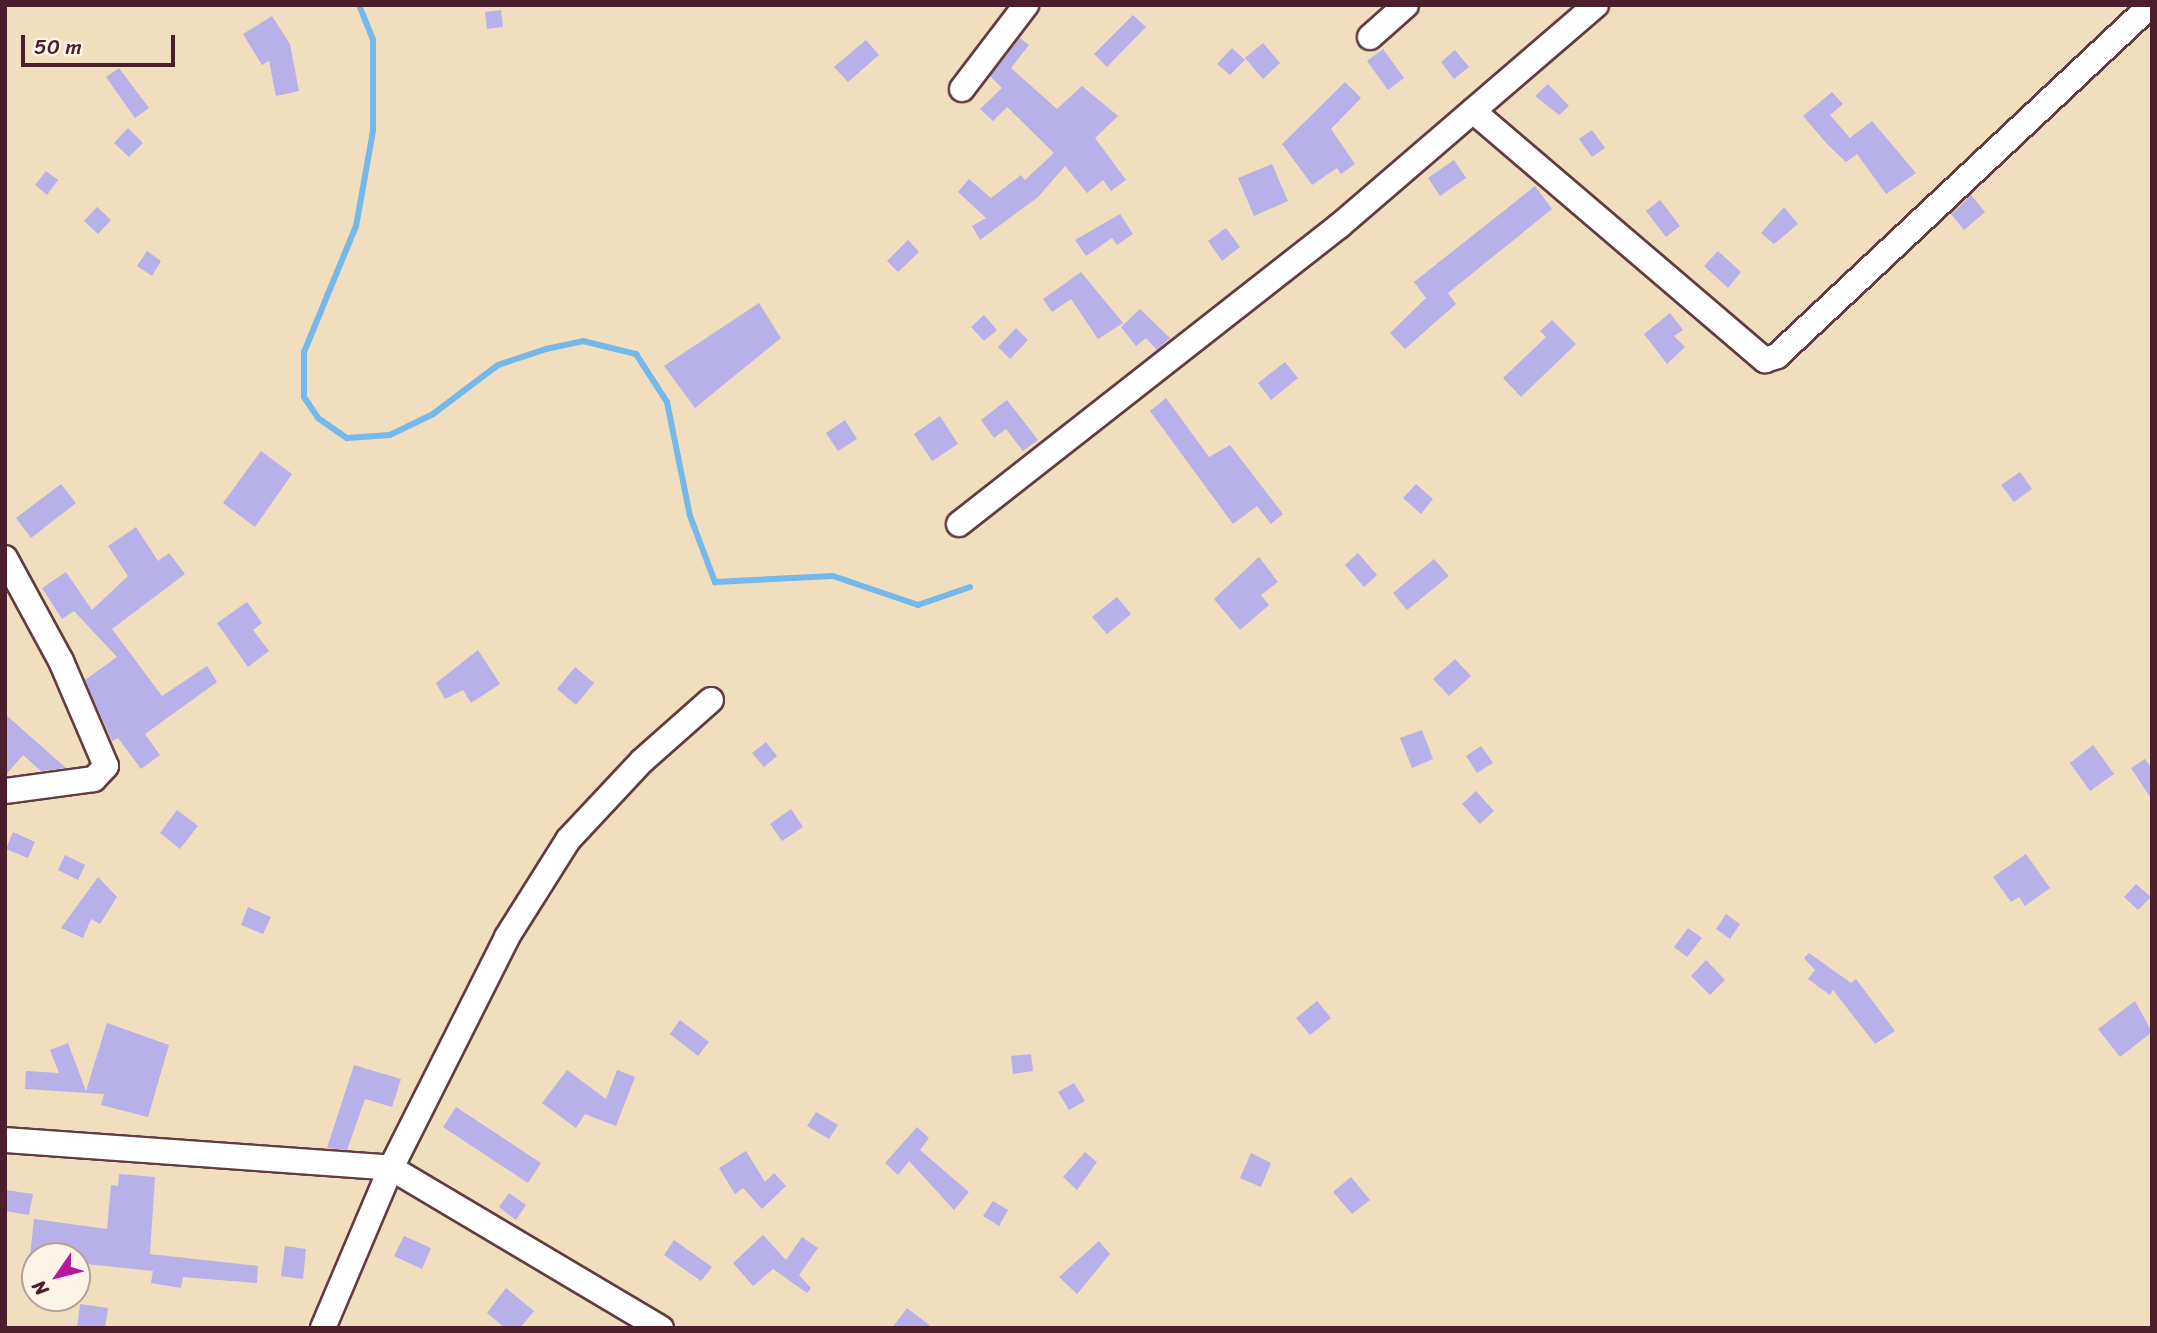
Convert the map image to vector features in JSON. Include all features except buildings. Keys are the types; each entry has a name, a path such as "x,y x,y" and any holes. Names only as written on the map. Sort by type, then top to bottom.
{"street":[{"path":"962,89 1026,5"},
{"path":"1370,37 1406,5"},
{"path":"959,524 1328,235 1596,5"},
{"path":"1473,111 1765,360 1777,356 2151,5"},
{"path":"5,558 61,661 106,766 94,779 5,791"},
{"path":"323,1328 391,1168 507,937 568,841 642,761 711,700"},
{"path":"5,1140 391,1168 661,1328"}],"waterway":[{"path":"359,5 373,40 373,131 356,226 304,352 304,397 318,418 347,438 390,435 433,414 498,365 546,349 583,341 636,354 667,402 690,516 715,582 833,576 918,605 970,587"}]}
